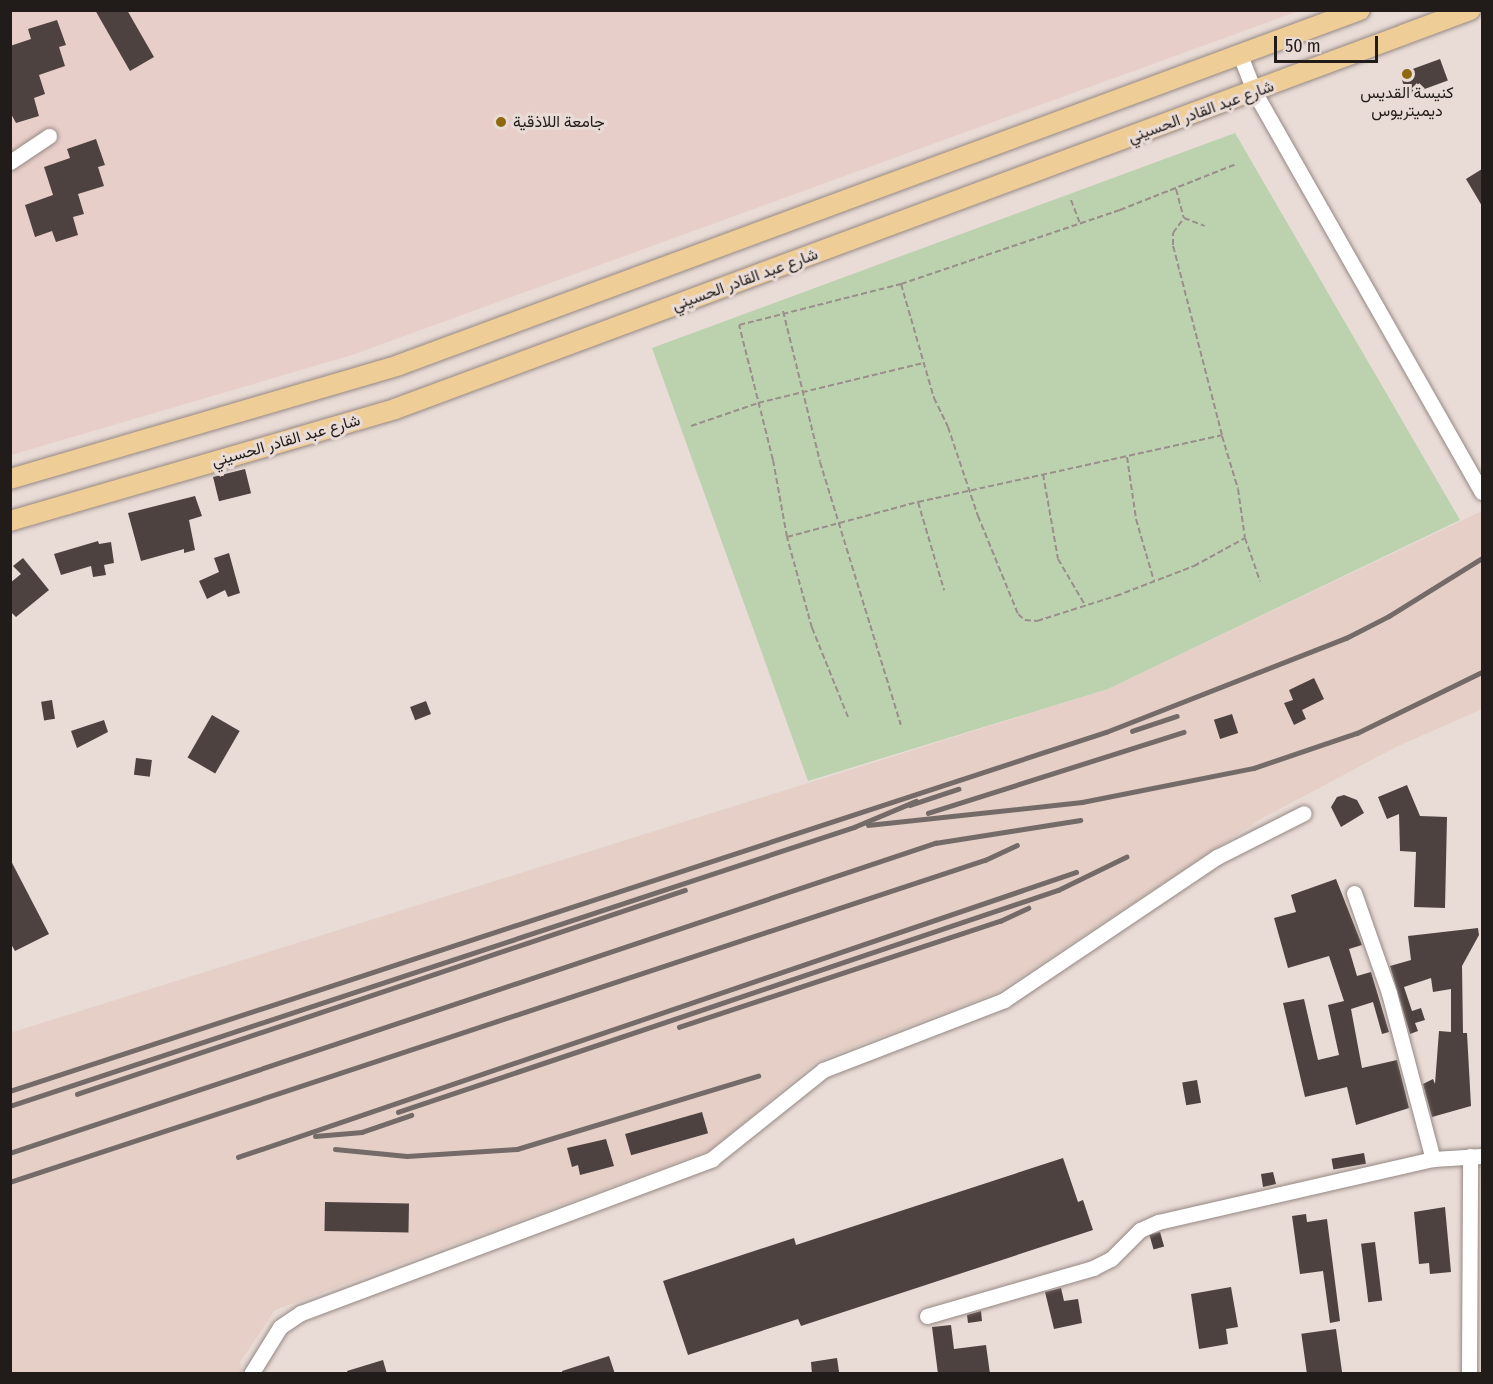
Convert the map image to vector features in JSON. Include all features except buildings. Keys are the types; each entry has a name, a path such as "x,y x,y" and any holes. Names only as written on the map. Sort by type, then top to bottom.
{"main road":[{"path":"10,479 399,365 1360,10"},
{"name":"شارع عبد القادر الحسيني","path":"10,521 395,409 1255,93 1470,10"}],"street":[{"path":"1240,55 1255,93 1482,492"},
{"path":"10,162 49,136"},
{"path":"251,1374 280,1327 301,1313 712,1159 823,1070 1004,1000 1217,857 1304,813"},
{"path":"1354,893 1389,993 1433,1159"},
{"path":"927,1316 1093,1268 1111,1259 1140,1230 1158,1222 1433,1159 1476,1156 1469,1374"}],"path":[{"path":"848,717 812,628 787,537 739,325 783,311 901,284 1176,189 1236,164"},
{"path":"1176,189 1184,218"},
{"path":"1071,200 1080,222"},
{"path":"1184,218 1205,226"},
{"path":"1184,218 1173,233 1173,245 1238,489 1245,538 1260,581"},
{"path":"901,284 923,363 970,491 1018,614 1025,620 1037,621 1154,581 1194,566 1245,538"},
{"path":"783,311 802,396 837,522 858,593 870,616 873,642 901,725"},
{"path":"691,426 758,403 802,396 826,385 923,363"},
{"path":"787,537 918,502 1222,435"},
{"path":"1127,457 1136,519 1154,581"},
{"path":"1043,474 1058,559 1085,605"},
{"path":"918,502 944,590"}],"shaded area":[{"name":"جامعة اللاذقية","path":"11,11 1299,11 352,355 11,455"},
{"path":"1482,511 1482,709 1396,747 1259,820 996,993 817,1061 711,1150 275,1310 240,1362 242,1373 11,1373 10,1033 1108,689"}],"green space":[{"path":"1235,133 1460,520 1108,689 808,781 652,348"}],"railway":[{"path":"10,1091 1106,732 1346,638 1389,616 1482,558"},
{"path":"868,825 1082,802 1254,768 1357,733 1482,672"},
{"path":"1132,731 1177,716"},
{"path":"928,813 1183,732"},
{"path":"910,805 958,789"},
{"path":"10,1106 854,827 916,801"},
{"path":"10,1153 935,843 1080,820"},
{"path":"10,1182 985,860 1017,845"},
{"path":"398,1112 1058,890 1126,857"},
{"path":"238,1157 1076,872"},
{"path":"77,1094 685,890"},
{"path":"679,1027 1000,921 1028,908"},
{"path":"335,1149 407,1156 517,1149 758,1076"},
{"path":"315,1136 362,1132 411,1115"}],"place":[{"name":"كنيسة القديس ديميتريوس","path":"1407,74"},
{"name":"جامعة اللاذقية","path":"501,122"}]}
